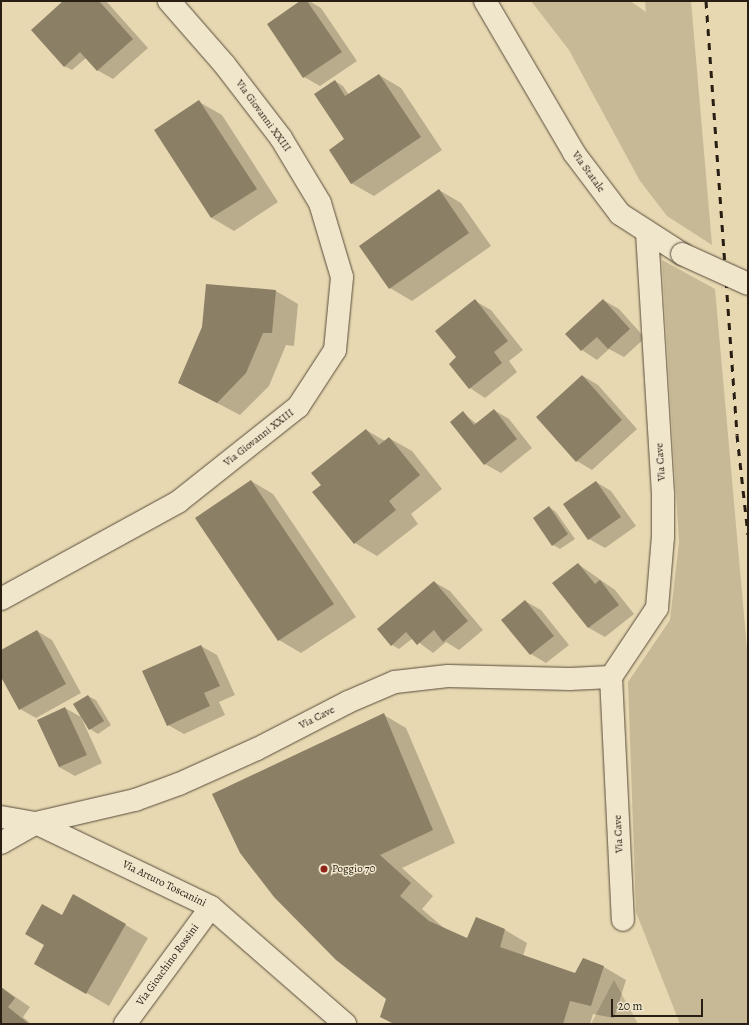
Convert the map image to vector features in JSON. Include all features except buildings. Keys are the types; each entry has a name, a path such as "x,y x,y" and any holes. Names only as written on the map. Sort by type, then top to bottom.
{"street":[{"name":"Via Giovanni XXIII","path":"1,599 178,502 298,407 335,350 342,277 320,203 281,138 224,64 169,1"},
{"name":"Via Statale","path":"485,1 574,153 620,214 682,254 748,284"},
{"name":"Via Cave","path":"623,920 611,677 657,608 663,537 663,494 647,232"},
{"name":"Via Cave","path":"36,823 135,800 179,784 395,682 448,676 570,679 611,677"},
{"path":"1,817 36,823"},
{"path":"1,842 36,823"},
{"name":"Via Arturo Toscanini","path":"36,823 211,907 346,1024"},
{"name":"Via Gioachino Rossini","path":"125,1024 211,907"}],"shaded area":[{"path":"531,1 630,1 646,12 645,1 691,1 712,245 667,216 640,181 569,50"},
{"path":"662,260 715,289 748,660 748,1024 680,1024 636,912 628,682 670,620 679,542"},
{"path":"614,980 638,1024 591,1024"}],"railway":[{"path":"706,1 737,435 748,534"}],"place":[{"name":"Poggio 70","path":"324,869"}]}
